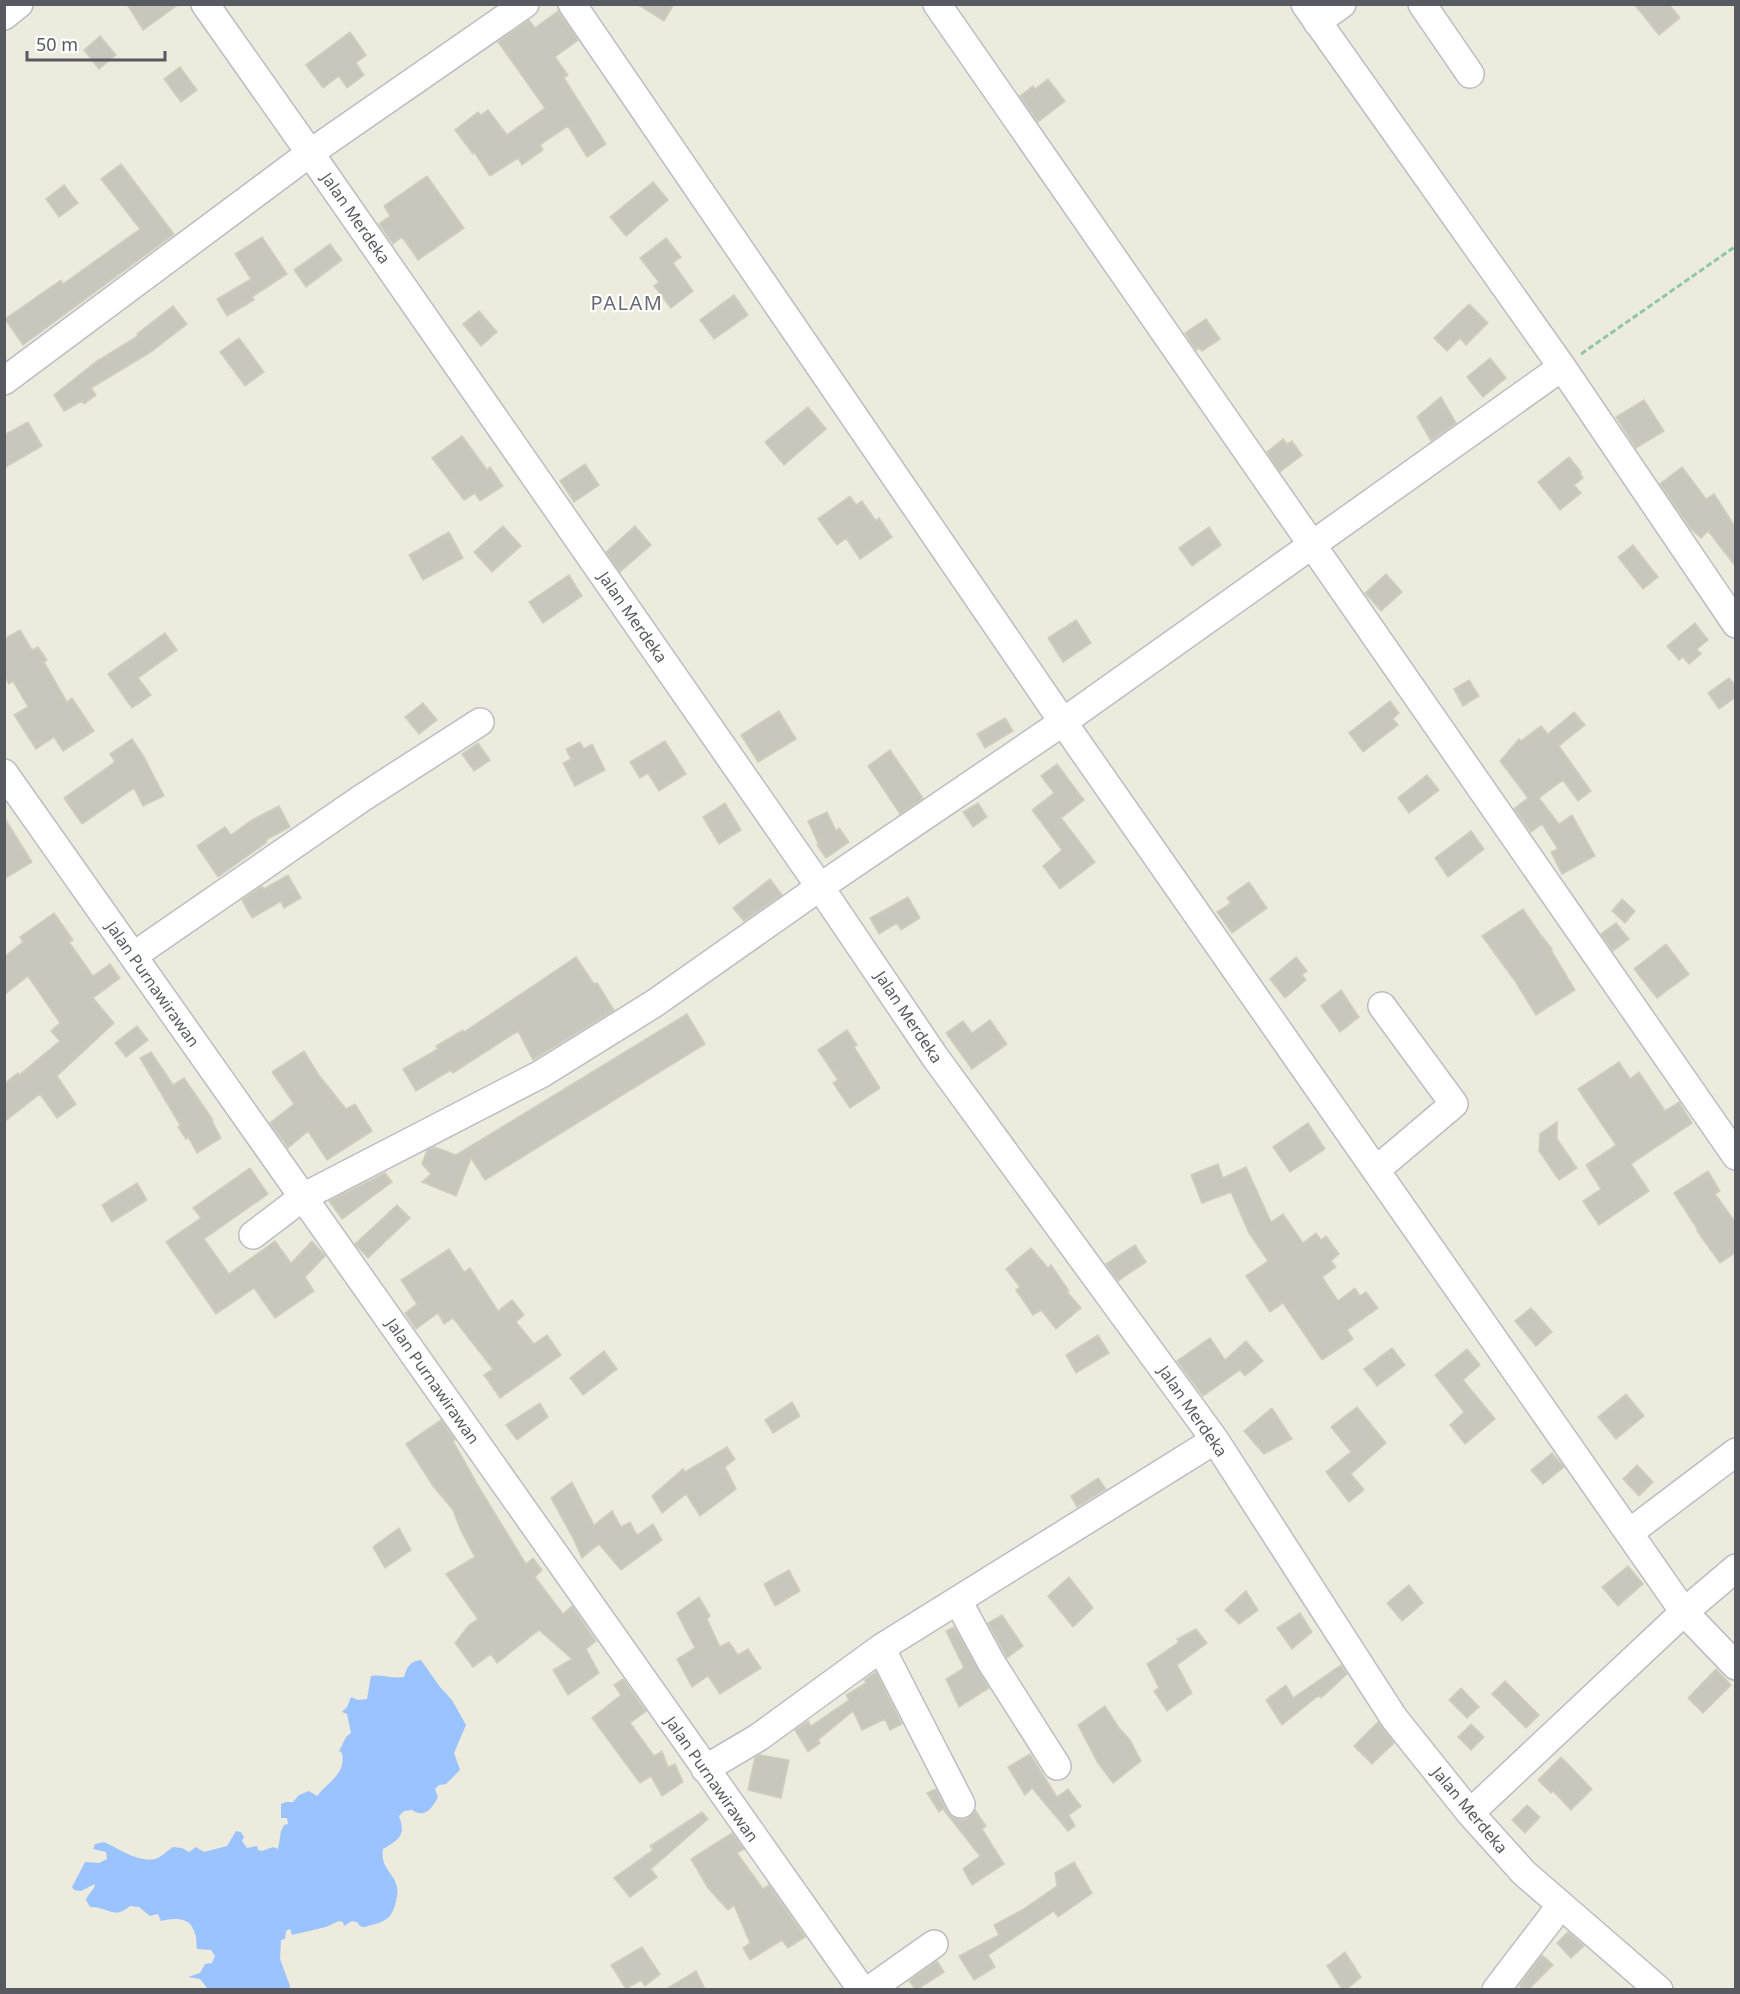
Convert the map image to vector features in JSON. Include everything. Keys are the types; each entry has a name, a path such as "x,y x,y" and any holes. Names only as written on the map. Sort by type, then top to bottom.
{"street":[{"path":"4,16 19,4"},
{"name":"Jalan Merdeka","path":"205,4 820,887 935,1058 1215,1440 1394,1718 1470,1814 1524,1873 1659,1989"},
{"path":"4,381 310,153 525,4"},
{"path":"572,4 1064,722 1684,1612 1736,1665"},
{"path":"937,4 1736,1156"},
{"path":"1342,4 1311,13 1562,367 1736,624"},
{"path":"1422,4 1470,74"},
{"path":"253,1234 303,1197 541,1074 655,1003 820,887 1064,722 1310,544 1562,367"},
{"path":"133,956 362,798 480,722"},
{"name":"Jalan Purnawirawan","path":"4,773 862,1989"},
{"path":"1376,1170 1454,1104 1382,1006"},
{"path":"705,1769 759,1737 881,1648 1215,1440"},
{"path":"1629,1533 1736,1452"},
{"path":"1470,1814 1684,1612 1736,1568"},
{"path":"958,1601 991,1662 1057,1766"},
{"path":"881,1648 961,1804"},
{"path":"1496,1989 1561,1905"},
{"path":"869,1989 934,1944"}],"path":[{"path":"1562,367 1736,246"}],"water":[{"path":"421,1660 452,1700 466,1725 454,1753 460,1770 446,1784 439,1785 435,1789 438,1797 428,1811 421,1813 412,1810 404,1811 399,1816 402,1828 400,1836 383,1849 384,1863 397,1889 391,1914 385,1920 364,1927 352,1921 344,1926 343,1922 339,1921 326,1927 292,1935 290,1929 286,1931 285,1939 281,1940 280,1959 290,1986 289,1989 208,1989 200,1979 188,1977 200,1973 205,1964 212,1963 215,1956 211,1950 197,1949 193,1928 186,1921 171,1919 161,1921 158,1914 150,1916 139,1907 130,1906 120,1912 115,1912 90,1907 86,1900 95,1884 81,1891 74,1890 72,1887 85,1862 99,1863 107,1859 106,1852 93,1849 95,1844 104,1842 137,1858 151,1860 158,1858 173,1847 189,1852 196,1847 204,1852 227,1846 236,1831 241,1832 244,1837 242,1841 247,1848 257,1846 258,1850 262,1851 273,1847 278,1849 281,1831 284,1825 288,1824 287,1818 281,1818 281,1804 293,1802 299,1795 309,1791 317,1796 339,1772 343,1760 342,1753 339,1751 346,1737 351,1733 347,1714 342,1712 351,1697 358,1700 367,1699 371,1676 404,1677 410,1665"}],"building":[{"path":"127,4 179,4 143,30"},
{"path":"637,4 674,4 664,21"},
{"path":"1634,4 1669,4 1680,18 1659,35"},
{"path":"558,11 578,40 555,57 568,75 564,78 606,144 587,157 568,126 540,145 543,150 522,165 518,158 490,176 455,130 478,112 481,115 488,110 507,135 545,108 498,42 529,20 535,28"},
{"path":"350,32 366,55 356,63 364,75 347,88 339,76 323,88 306,65"},
{"path":"100,36 116,55 99,69 84,50"},
{"path":"180,67 197,90 181,102 164,79"},
{"path":"1048,79 1065,101 1038,122 1020,96 1033,86 1035,89"},
{"path":"121,164 174,234 23,345 5,319 61,280 63,284 140,229 101,179"},
{"path":"427,176 464,228 418,260 402,237 393,244 379,224 390,216 384,206"},
{"path":"653,182 668,200 626,236 610,217"},
{"path":"64,185 78,203 59,217 46,199"},
{"path":"262,237 287,274 252,297 254,300 227,316 217,299 251,279 235,254"},
{"path":"666,238 681,257 673,263 693,291 671,308 654,286 659,282 640,258"},
{"path":"330,244 342,260 306,287 294,270"},
{"path":"734,295 748,315 714,339 700,320"},
{"path":"1469,304 1488,323 1466,345 1460,338 1447,351 1434,338"},
{"path":"173,306 187,324 151,352 91,388 96,395 84,404 82,401 64,411 54,395 97,361 138,336 137,334"},
{"path":"479,311 497,332 481,346 463,324"},
{"path":"1206,319 1220,339 1202,351 1199,348 1196,350 1185,333"},
{"path":"239,338 264,372 245,386 220,352"},
{"path":"1490,358 1506,378 1483,397 1467,377"},
{"path":"1441,397 1456,423 1431,441 1417,417"},
{"path":"1644,400 1664,431 1636,448 1616,417"},
{"path":"808,407 826,429 784,465 765,442"},
{"path":"28,422 42,446 4,468 4,435"},
{"path":"462,436 487,470 490,467 503,486 480,501 475,493 464,500 432,458"},
{"path":"1283,439 1287,444 1292,441 1302,455 1280,472 1267,452"},
{"path":"1569,457 1583,478 1574,485 1581,493 1560,510 1538,482"},
{"path":"585,464 599,485 574,502 560,481"},
{"path":"1682,467 1706,499 1714,494 1736,528 1736,567 1708,531 1701,538 1691,529 1660,484"},
{"path":"850,496 856,505 862,501 876,521 879,518 892,537 860,559 846,538 837,545 818,519"},
{"path":"503,526 521,546 492,572 474,552"},
{"path":"635,526 651,545 620,572 606,552"},
{"path":"1209,527 1221,545 1192,566 1179,548"},
{"path":"449,532 463,558 423,580 409,555"},
{"path":"1633,545 1658,577 1643,589 1618,557"},
{"path":"1386,574 1402,592 1381,611 1365,593"},
{"path":"569,575 582,596 543,623 529,602"},
{"path":"1076,620 1091,643 1063,662 1048,638"},
{"path":"1695,623 1708,640 1697,649 1701,654 1689,664 1683,657 1679,660 1667,646"},
{"path":"20,630 32,650 38,647 47,660 44,662 67,702 72,698 94,731 63,751 54,737 36,749 14,715 28,707 13,681 9,684 4,676 4,639"},
{"path":"165,633 177,650 138,678 151,695 132,708 108,674"},
{"path":"1729,678 1736,686 1736,697 1719,709 1708,693"},
{"path":"1469,680 1479,696 1463,706 1454,689"},
{"path":"1390,701 1399,713 1393,719 1398,725 1363,752 1349,733"},
{"path":"423,703 437,720 419,734 405,717"},
{"path":"779,711 796,739 758,762 741,735"},
{"path":"1574,712 1585,725 1559,746 1591,791 1578,801 1563,780 1539,798 1559,824 1572,815 1595,856 1562,874 1551,852 1558,849 1542,824 1531,832 1514,809 1528,798 1500,761 1519,739 1521,741 1541,726 1548,734"},
{"path":"1005,718 1013,731 985,748 977,734"},
{"path":"132,739 164,796 143,806 134,788 82,824 64,798 115,762 110,754"},
{"path":"665,741 686,774 659,791 648,773 640,778 630,762"},
{"path":"580,742 584,749 592,744 605,770 575,786 563,763 571,759 566,749"},
{"path":"478,743 490,760 474,771 462,754"},
{"path":"890,750 923,798 900,814 868,766"},
{"path":"1057,764 1084,800 1061,818 1095,862 1060,889 1043,866 1062,850 1032,810 1054,793 1041,776"},
{"path":"1427,775 1439,790 1409,813 1398,798"},
{"path":"725,803 741,830 719,844 703,817"},
{"path":"978,803 987,817 973,827 963,812"},
{"path":"279,806 290,827 266,840 267,842 218,877 197,846 225,827 231,835 252,820"},
{"path":"827,812 836,831 839,828 849,842 826,858 817,845 808,821"},
{"path":"4,817 32,862 4,879"},
{"path":"1471,831 1484,849 1448,877 1435,858"},
{"path":"288,875 301,898 284,908 281,901 252,918 242,900 262,886 264,889"},
{"path":"770,879 782,895 744,921 733,908"},
{"path":"1249,882 1267,908 1232,933 1217,912 1231,903 1227,898"},
{"path":"908,897 920,918 901,930 897,923 879,934 870,918"},
{"path":"1622,899 1635,911 1625,923 1612,911"},
{"path":"1523,909 1552,949 1575,990 1536,1015 1515,981 1482,936"},
{"path":"54,913 73,940 69,942 93,976 110,964 120,978 93,998 114,1023 57,1076 76,1104 57,1118 40,1094 4,1122 4,1084 18,1073 19,1075 60,1041 51,1031 60,1023 28,976 4,995 4,957 23,942 20,937"},
{"path":"1616,923 1629,939 1613,951 1601,934"},
{"path":"1666,944 1689,974 1657,998 1634,969"},
{"path":"576,957 594,984 597,983 614,1010 533,1060 518,1031 453,1073 451,1070 416,1091 403,1069 438,1049 436,1046 463,1030 464,1032"},
{"path":"1296,957 1307,971 1302,975 1306,980 1285,998 1270,979"},
{"path":"1341,990 1359,1017 1340,1032 1321,1006"},
{"path":"687,1014 705,1044 485,1180 471,1158 456,1196 422,1182 431,1174 422,1164 427,1150 435,1147 456,1155"},
{"path":"990,1020 1007,1044 972,1069 946,1033 963,1021 972,1033"},
{"path":"137,1026 148,1040 126,1057 115,1043"},
{"path":"847,1030 857,1045 854,1047 880,1088 850,1108 833,1083 838,1080 818,1050"},
{"path":"304,1051 318,1074 346,1109 355,1104 372,1131 327,1160 308,1131 288,1148 270,1123 294,1104 272,1072"},
{"path":"151,1052 173,1085 184,1078 213,1120 221,1138 197,1153 188,1137 186,1139 178,1127 180,1125 140,1058"},
{"path":"1619,1062 1630,1079 1639,1072 1665,1111 1679,1102 1692,1123 1631,1164 1649,1191 1599,1225 1583,1201 1601,1189 1586,1165 1616,1145 1578,1089"},
{"path":"1557,1122 1557,1139 1577,1168 1559,1180 1539,1151 1540,1134"},
{"path":"1308,1123 1325,1149 1290,1172 1273,1147"},
{"path":"1218,1164 1223,1178 1246,1167 1271,1222 1283,1214 1303,1243 1316,1233 1321,1240 1326,1236 1339,1254 1331,1261 1336,1267 1322,1277 1338,1301 1355,1288 1360,1296 1366,1292 1378,1308 1347,1330 1353,1339 1322,1360 1283,1303 1270,1312 1246,1276 1268,1261 1249,1233 1231,1192 1202,1203 1191,1175"},
{"path":"250,1168 268,1194 204,1239 229,1274 275,1241 291,1263 312,1241 325,1256 305,1277 314,1291 275,1318 254,1288 216,1314 166,1242 201,1218 193,1208"},
{"path":"1708,1171 1720,1191 1715,1194 1736,1223 1736,1252 1720,1263 1674,1193"},
{"path":"385,1173 392,1182 342,1219 329,1201"},
{"path":"137,1183 147,1200 112,1222 102,1205"},
{"path":"397,1205 410,1218 368,1258 355,1244"},
{"path":"1135,1245 1146,1262 1118,1281 1106,1264"},
{"path":"1031,1248 1048,1268 1051,1265 1069,1291 1067,1292 1081,1308 1056,1329 1041,1310 1033,1315 1016,1290 1020,1287 1006,1269"},
{"path":"449,1249 464,1272 470,1268 498,1311 512,1300 524,1315 516,1322 534,1344 547,1335 561,1355 500,1398 484,1375 493,1369 453,1318 444,1324 438,1313 416,1329 405,1313 417,1304 401,1280"},
{"path":"1531,1308 1552,1332 1536,1346 1515,1321"},
{"path":"1098,1335 1109,1353 1076,1373 1066,1355"},
{"path":"1210,1338 1225,1360 1246,1341 1263,1361 1245,1376 1240,1370 1203,1396 1177,1361"},
{"path":"1392,1348 1405,1365 1377,1386 1364,1369"},
{"path":"1467,1349 1480,1365 1463,1380 1495,1419 1465,1444 1450,1425 1464,1412 1435,1375"},
{"path":"604,1351 617,1369 583,1395 570,1378"},
{"path":"1626,1394 1644,1416 1616,1439 1598,1417"},
{"path":"792,1402 800,1416 773,1433 765,1420"},
{"path":"540,1403 548,1417 517,1440 506,1425"},
{"path":"1357,1407 1386,1443 1351,1474 1364,1490 1349,1502 1326,1472 1351,1452 1331,1427"},
{"path":"1272,1408 1292,1439 1264,1454 1244,1431"},
{"path":"441,1420 455,1440 453,1441 480,1489 526,1564 533,1558 542,1570 535,1577 563,1614 572,1606 596,1641 586,1649 599,1673 568,1695 553,1670 572,1659 539,1630 497,1663 491,1654 473,1667 455,1643 469,1625 478,1619 446,1574 475,1557 453,1510 433,1486 406,1444"},
{"path":"727,1447 735,1459 725,1467 736,1489 700,1516 686,1494 662,1513 652,1496 683,1469 685,1472"},
{"path":"1552,1453 1564,1467 1543,1484 1531,1470"},
{"path":"1637,1465 1653,1482 1639,1496 1623,1479"},
{"path":"1098,1478 1106,1489 1077,1507 1071,1496"},
{"path":"572,1482 594,1525 612,1511 621,1527 630,1522 637,1535 653,1524 662,1540 621,1570 599,1544 582,1558 551,1498"},
{"path":"399,1528 411,1550 385,1568 373,1547"},
{"path":"1628,1566 1643,1584 1618,1606 1602,1587"},
{"path":"789,1570 800,1591 775,1606 764,1584"},
{"path":"1069,1577 1093,1608 1073,1627 1048,1596"},
{"path":"1409,1585 1423,1603 1402,1621 1387,1603"},
{"path":"1246,1591 1258,1610 1239,1624 1225,1610"},
{"path":"699,1597 710,1616 707,1619 720,1647 729,1642 738,1655 748,1649 761,1668 720,1694 708,1676 692,1687 677,1659 695,1648 677,1613"},
{"path":"1300,1613 1312,1632 1292,1649 1277,1628"},
{"path":"1002,1615 1023,1646 1007,1658 988,1623"},
{"path":"954,1627 989,1688 959,1707 946,1679 964,1668 946,1631"},
{"path":"1196,1629 1207,1643 1177,1665 1192,1693 1167,1711 1154,1691 1159,1688 1147,1664 1179,1642 1177,1639"},
{"path":"1341,1665 1347,1674 1321,1698 1319,1695 1282,1725 1266,1700 1286,1685 1293,1698"},
{"path":"1716,1669 1731,1685 1703,1713 1688,1698"},
{"path":"876,1672 902,1724 890,1730 885,1719 862,1730 853,1711 818,1740 820,1743 808,1752 795,1730 808,1721 811,1726 849,1700 846,1695 866,1683 864,1680"},
{"path":"623,1679 646,1711 630,1723 654,1756 662,1751 668,1767 675,1764 683,1782 662,1796 651,1776 640,1783 592,1718 621,1695 614,1685"},
{"path":"1505,1681 1539,1715 1526,1728 1492,1694"},
{"path":"1461,1688 1479,1707 1467,1718 1449,1700"},
{"path":"1105,1706 1130,1740 1141,1761 1113,1783 1098,1763 1078,1725"},
{"path":"1378,1722 1394,1743 1372,1764 1354,1746"},
{"path":"1471,1724 1484,1737 1471,1750 1458,1737"},
{"path":"1030,1754 1057,1797 1068,1789 1081,1806 1069,1815 1075,1826 1068,1831 1032,1788 1025,1795 1008,1767"},
{"path":"760,1755 789,1760 781,1798 748,1790 755,1757"},
{"path":"1561,1757 1592,1789 1571,1810 1553,1791 1551,1793 1538,1780"},
{"path":"936,1789 947,1811 953,1817 961,1820 968,1818 975,1810 986,1826 982,1829 1004,1864 972,1885 963,1869 980,1856 943,1809 939,1812 927,1793"},
{"path":"1527,1805 1540,1817 1525,1833 1512,1820"},
{"path":"702,1812 708,1819 651,1869 657,1877 630,1897 614,1878 653,1850 650,1846"},
{"path":"732,1833 744,1849 737,1853 763,1889 769,1885 805,1937 788,1948 782,1940 750,1960 743,1948 750,1943 734,1905 728,1910 708,1888 691,1859"},
{"path":"1074,1862 1092,1893 1058,1917 1054,1911 988,1955 995,1967 974,1980 959,1956 999,1935 994,1925 1022,1910 1057,1886 1055,1873"},
{"path":"1568,1932 1584,1946 1571,1958 1557,1943"},
{"path":"642,1947 660,1974 645,1986 641,1980 626,1989 611,1965"},
{"path":"1345,1952 1361,1977 1347,1989 1342,1989 1327,1966"},
{"path":"1542,1955 1553,1965 1529,1989 1523,1989 1519,1986"},
{"path":"937,1961 944,1972 915,1989 909,1981"},
{"path":"696,1971 705,1989 666,1989"}],"district":[{"name":"PALAM","path":"627,302"}]}
